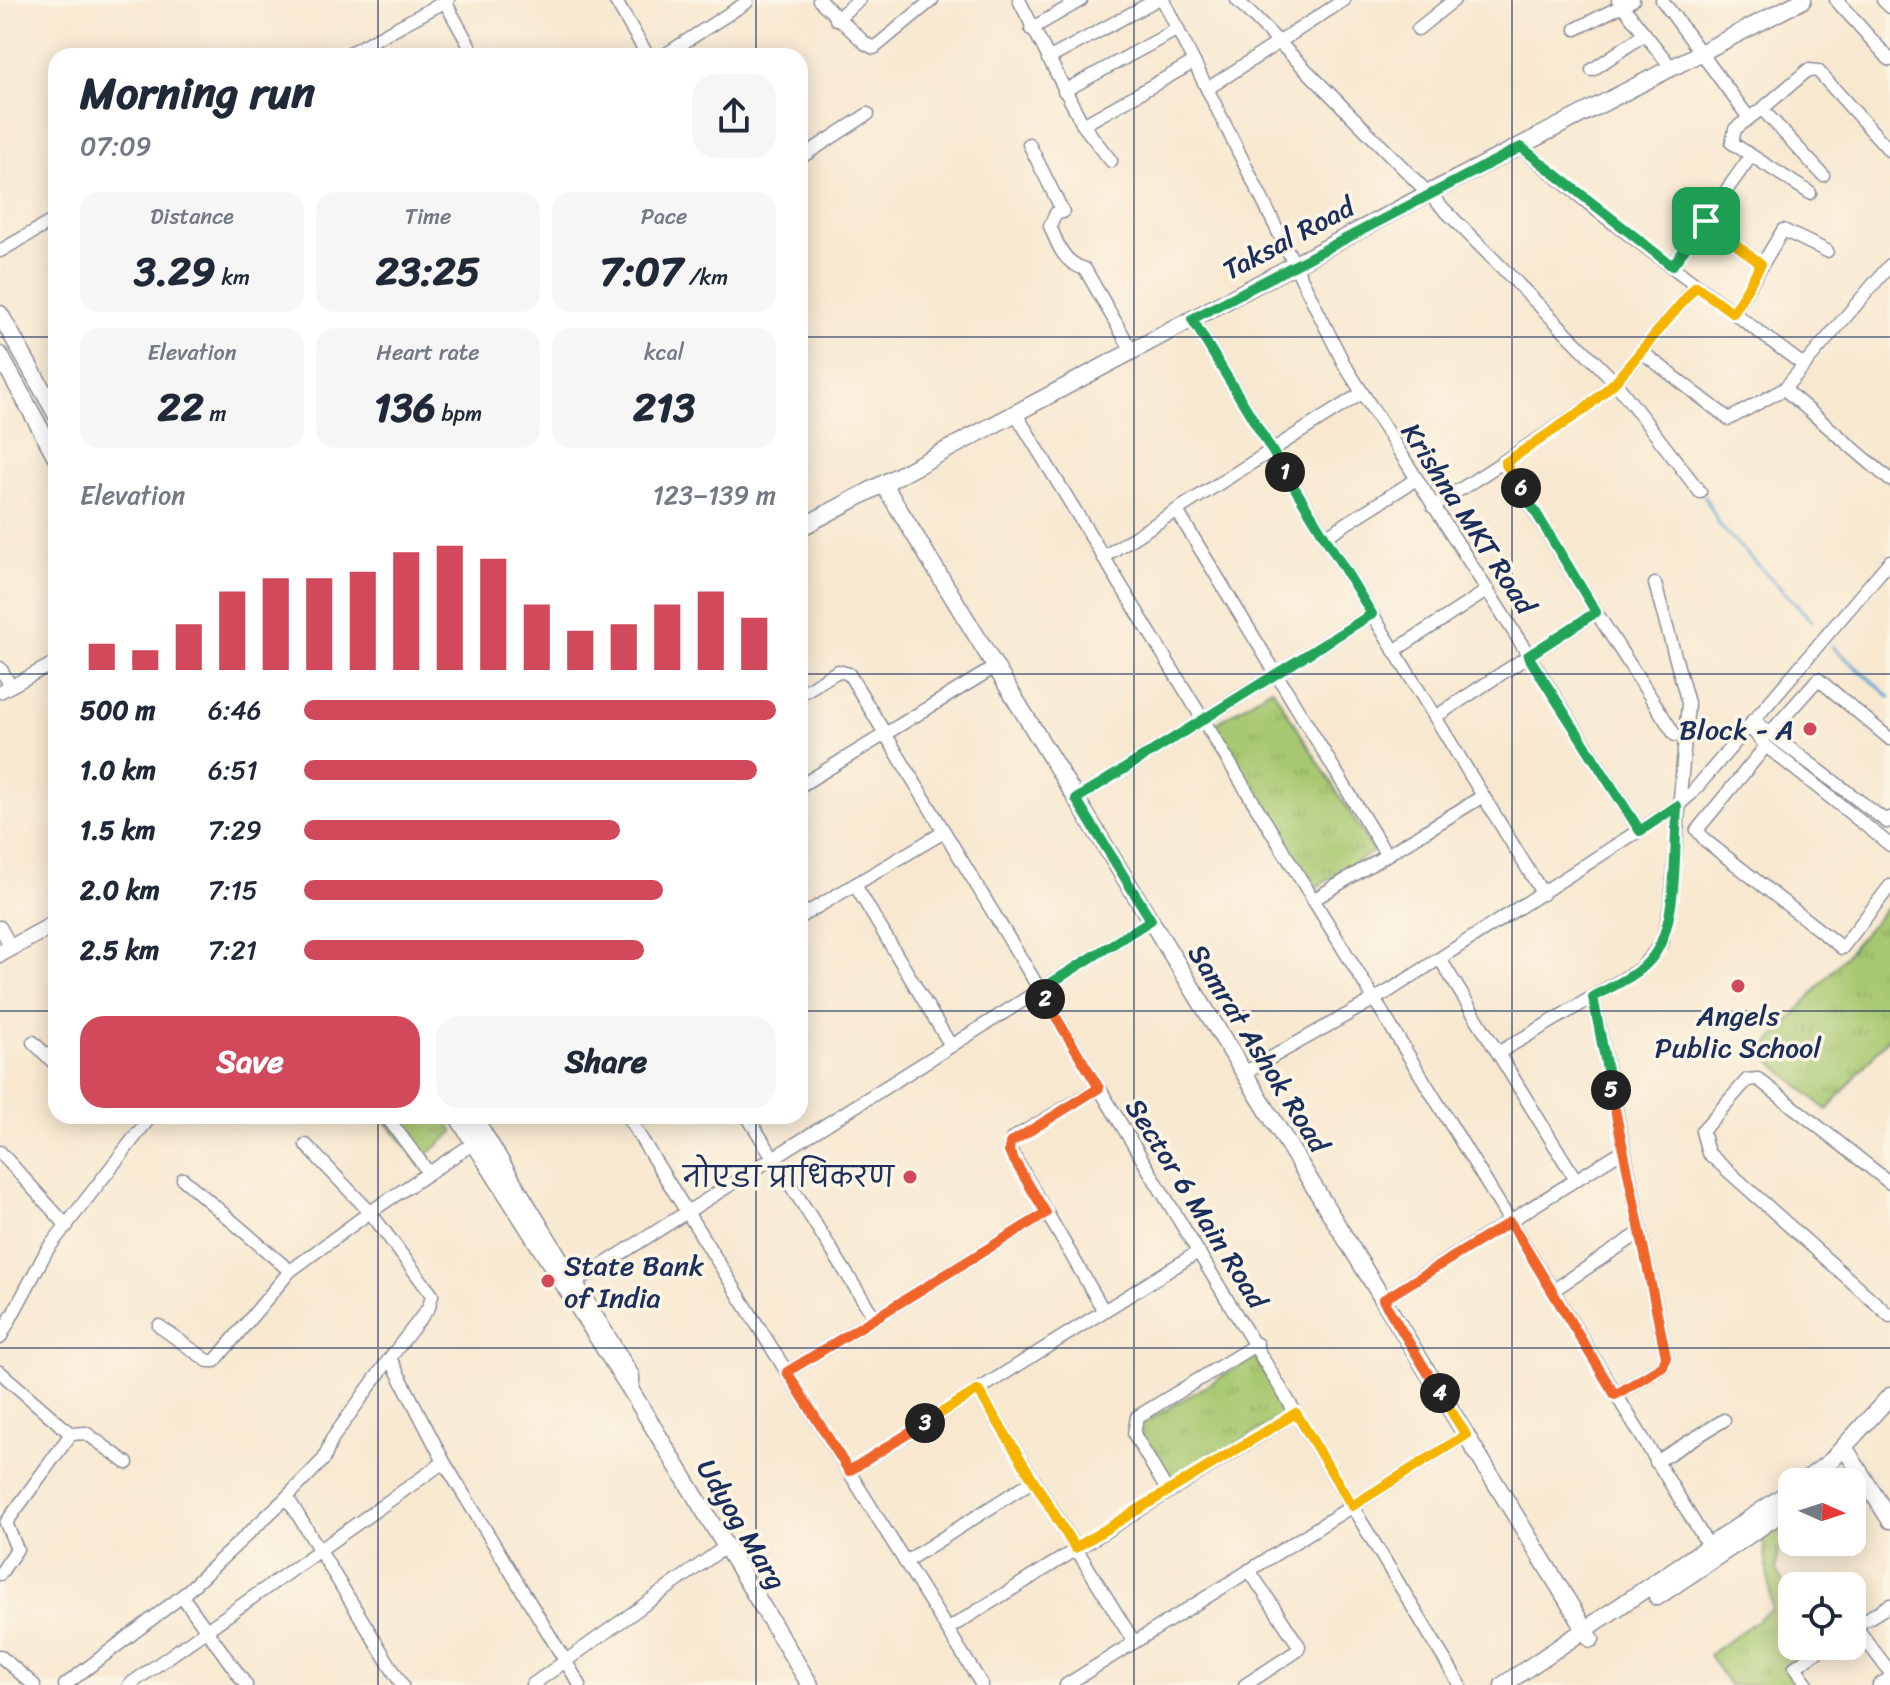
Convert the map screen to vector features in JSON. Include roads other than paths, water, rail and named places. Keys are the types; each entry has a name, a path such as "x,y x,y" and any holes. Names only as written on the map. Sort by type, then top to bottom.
{"street":[{"path":"615,0 643,48"},
{"path":"819,0 836,19 874,48 932,0"},
{"path":"836,19 859,0"},
{"path":"1019,0 1031,29 1083,125 1111,161"},
{"path":"1031,29 1081,0"},
{"path":"1048,59 1156,0"},
{"name":"Krishna MKT Road","path":"1163,0 1294,265 1362,393 1640,831"},
{"path":"1237,0 1615,382 1700,492"},
{"path":"1207,89 1344,0"},
{"path":"1418,29 1454,0"},
{"path":"1662,0 1749,118"},
{"path":"1836,0 1890,60"},
{"path":"1883,0 1890,7"},
{"path":"359,48 446,1 471,48"},
{"name":"Taksal Road","path":"808,524 1427,194 1799,1"},
{"path":"675,48 747,2"},
{"path":"1576,29 1625,2 1671,67"},
{"path":"1064,91 1178,29"},
{"path":"1592,70 1645,34"},
{"path":"1083,125 1194,62"},
{"path":"1810,193 1751,156 1731,139 1735,129 1808,70 1818,71 1890,151"},
{"path":"1762,109 1823,175"},
{"path":"808,153 868,114"},
{"path":"1029,144 1063,212 1056,213 1050,226 1060,251 1074,266 1085,269 1132,351"},
{"path":"1521,147 1696,286 1802,364"},
{"path":"1672,266 1751,156"},
{"path":"1706,221 1761,264"},
{"path":"0,251 48,224"},
{"path":"1733,313 1784,229 1827,251"},
{"path":"1642,352 1729,419 1784,389 1802,364 1890,265"},
{"path":"1433,507 1585,409 1615,382 1696,286"},
{"path":"0,314 48,400"},
{"path":"1192,319 1543,894"},
{"path":"0,355 48,442"},
{"path":"1784,389 1890,480"},
{"path":"1103,557 1362,393"},
{"path":"1016,414 1713,1554"},
{"path":"1505,463 1675,735"},
{"path":"1325,537 1415,480"},
{"name":"Samrat Ashok Road","path":"884,485 1589,1635"},
{"path":"1177,511 1386,854"},
{"path":"1244,1073 1374,1000 1677,806 1890,561"},
{"path":"1498,1053 1640,969 1662,943 1671,904 1688,703 1655,584"},
{"path":"1394,651 1488,590"},
{"path":"1435,717 1596,612"},
{"path":"1076,799 1372,614"},
{"path":"0,668 5,689 48,666"},
{"path":"808,781 995,667"},
{"name":"Sector 6 Main Road","path":"808,689 838,671 849,674 1198,1252 1257,1344 1460,1685"},
{"path":"1890,739 1818,679 1697,830 1706,841 1842,948 1890,886"},
{"path":"1751,723 1890,845"},
{"path":"1768,739 1887,822 1890,818"},
{"path":"1313,900 1483,796"},
{"path":"808,912 944,832"},
{"path":"855,885 951,1046"},
{"path":"571,1286 1151,920"},
{"path":"0,927 6,950 48,927"},
{"path":"1440,959 1576,1180"},
{"path":"1593,997 1638,1234 1666,1361 1615,1395"},
{"path":"33,1042 48,1057"},
{"path":"1890,1183 1758,1079 1747,1080 1702,1131 1708,1153 1890,1316"},
{"path":"1099,1088 1010,1143 1009,1152 1104,1311"},
{"path":"0,1338 47,1250 145,1124"},
{"path":"392,1124 429,1173"},
{"name":"Udyog Marg","path":"462,1124 571,1286"},
{"name":"Udyog Marg","path":"478,1124 630,1389 810,1685"},
{"path":"632,1124 982,1685"},
{"path":"752,1124 874,1317"},
{"path":"159,1326 212,1362 290,1271 370,1212 474,1143"},
{"path":"65,1685 86,1680 182,1596 324,1459 331,1440 429,1307 432,1295 370,1212 306,1145"},
{"path":"1383,1300 1622,1151"},
{"path":"0,1152 67,1226"},
{"path":"183,1179 290,1271"},
{"path":"787,1372 1046,1213"},
{"path":"1552,1291 1638,1234"},
{"path":"849,1471 1198,1252"},
{"path":"1168,1492 1134,1434 1137,1417 1257,1344"},
{"path":"390,1358 444,1462 580,1685"},
{"path":"0,1372 71,1434 86,1433 127,1463"},
{"path":"978,1390 1134,1642"},
{"path":"1833,1468 1890,1396"},
{"path":"1823,1468 1847,1451 1890,1411"},
{"path":"948,1629 1296,1413"},
{"path":"1656,1462 1724,1420"},
{"path":"0,1574 17,1549 6,1523 71,1434"},
{"path":"1066,1685 1466,1435"},
{"path":"1847,1451 1890,1520"},
{"path":"129,1685 444,1462"},
{"path":"905,1562 1034,1480"},
{"path":"287,1497 402,1685"},
{"path":"1713,1554 1778,1501"},
{"path":"1519,1685 1589,1635 1778,1515"},
{"path":"532,1685 725,1547"},
{"path":"1245,1685 1297,1651 1299,1646 1249,1570"},
{"path":"182,1596 246,1685"},
{"path":"1866,1620 1890,1605"},
{"path":"1503,1685 1589,1635"},
{"path":"1866,1643 1890,1675 1879,1685"},
{"path":"0,1656 34,1685"},
{"path":"1805,1660 1795,1667 1808,1685"}],"waterway":[{"path":"1704,495 1720,526 1812,621"},
{"path":"1832,646 1890,697"}],"place":[{"name":"Block - A","path":"1810,729"},
{"name":"Angels Public School","path":"1738,986"},
{"name":"नोएडा प्राधिकरण","path":"910,1177"},
{"name":"State Bank of India","path":"548,1281"}]}
